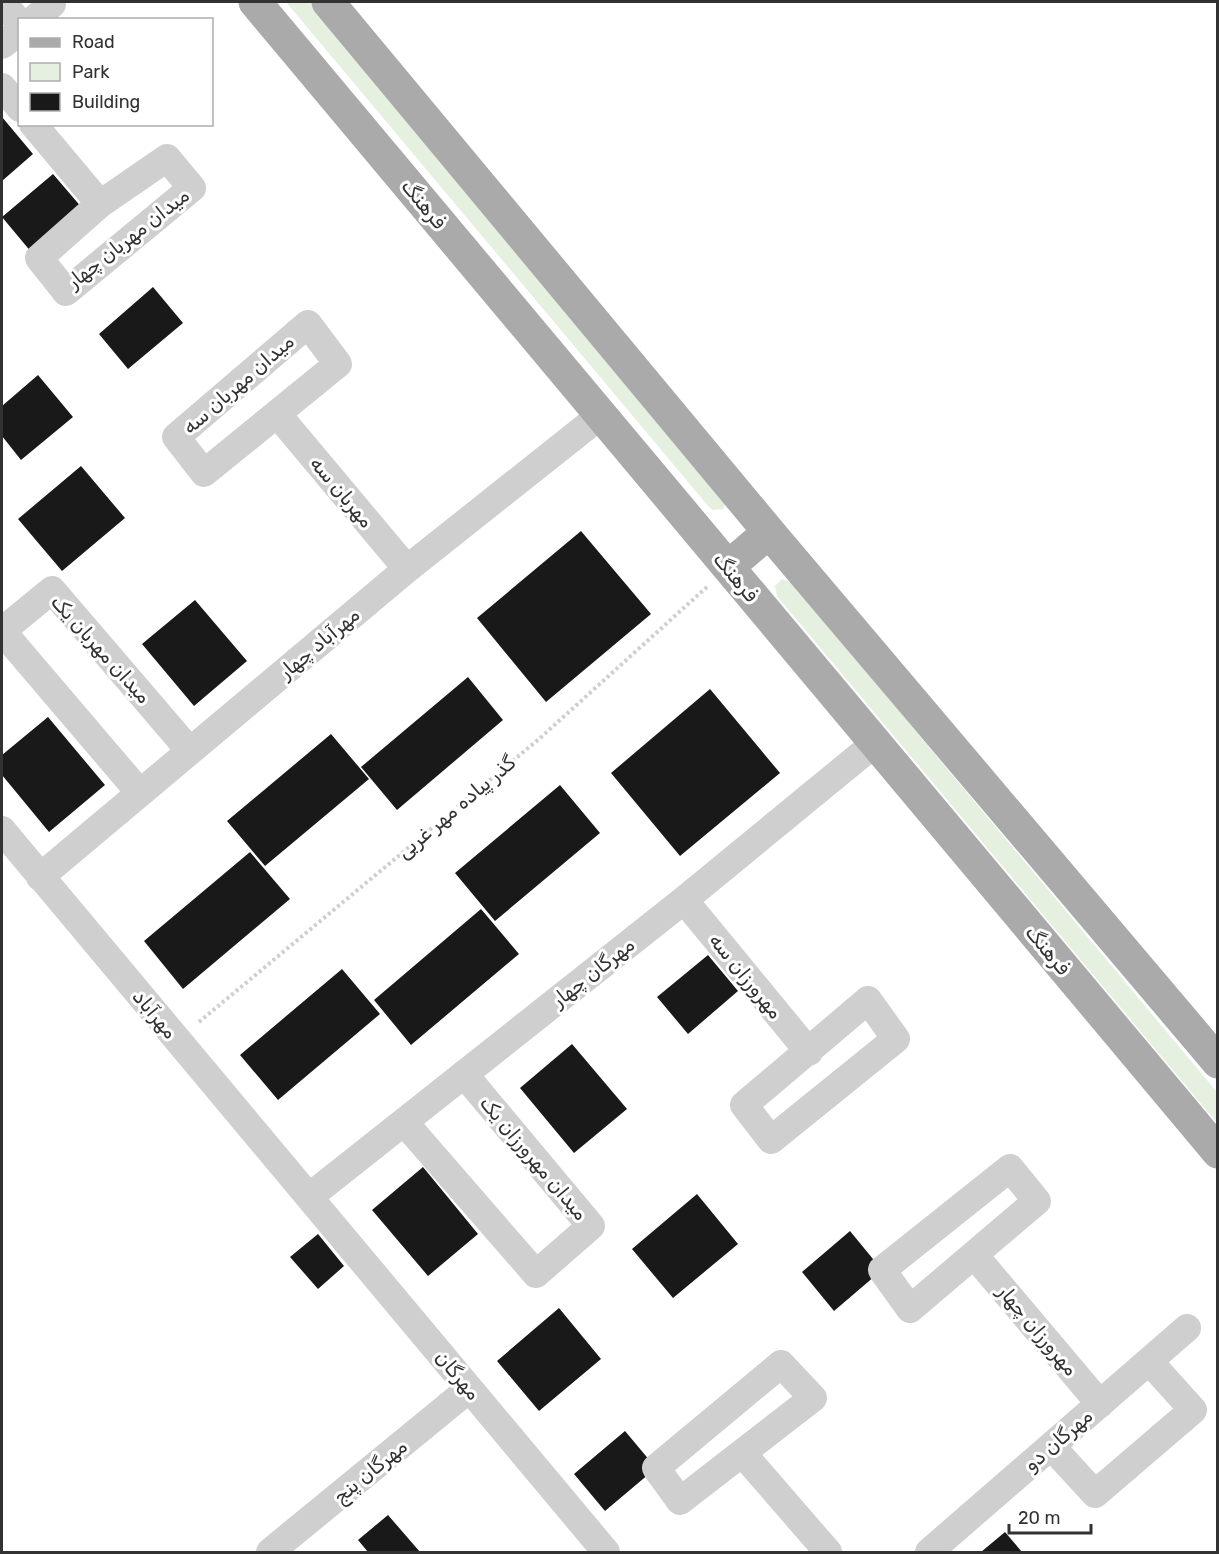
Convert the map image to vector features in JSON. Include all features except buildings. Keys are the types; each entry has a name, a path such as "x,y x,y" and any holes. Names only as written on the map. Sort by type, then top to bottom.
{"main road":[{"name":"فرهنگ","path":"255,2 1218,1152"},
{"path":"328,2 769,532 1218,1062"},
{"path":"728,567 769,532"}],"street":[{"path":"2,2 18,21"},
{"path":"2,45 18,33"},
{"path":"2,87 18,106"},
{"path":"35,126 100,204"},
{"name":"میدان مهربان چهار","path":"167,158 192,188 66,292 39,258 100,204 167,158"},
{"name":"میدان مهربان سه","path":"308,324 338,364 278,415 204,473 176,437 308,324"},
{"name":"مهرآباد چهار","path":"40,877 407,569 601,414"},
{"name":"مهربان سه","path":"278,415 407,569"},
{"name":"میدان مهربان یک","path":"140,793 2,631 52,590 190,751"},
{"name":"مهرگان چهار","path":"309,1197 684,900 874,744"},
{"name":"مهرآباد","path":"2,830 309,1197"},
{"name":"مهرورزان سه","path":"684,900 809,1052"},
{"path":"868,1000 896,1039 771,1140 744,1105 809,1052 868,1000"},
{"name":"میدان مهرورزان یک","path":"404,1122 536,1274 591,1226 464,1074"},
{"path":"1010,1168 1037,1201 975,1256 910,1309 882,1270 1010,1168"},
{"name":"مهرگان","path":"309,1197 469,1389 595,1549"},
{"name":"مهرورزان چهار","path":"975,1256 1100,1404"},
{"name":"مهرگان دو","path":"929,1552 1187,1328"},
{"path":"1051,1446 1095,1494 1193,1410 1149,1361"},
{"path":"781,1364 813,1398 743,1454 680,1501 656,1468 781,1364"},
{"name":"مهرگان پنج","path":"270,1552 469,1389"},
{"path":"743,1454 828,1552"}],"path":[{"name":"گذر پیاده مهر غربی","path":"177,1040 539,739 728,567"}],"green space":[{"path":"286,2 312,2 724,495 723,509 713,510 709,507"},
{"path":"782,579 792,583 1217,1092 1217,1123 777,596 775,586"}]}
